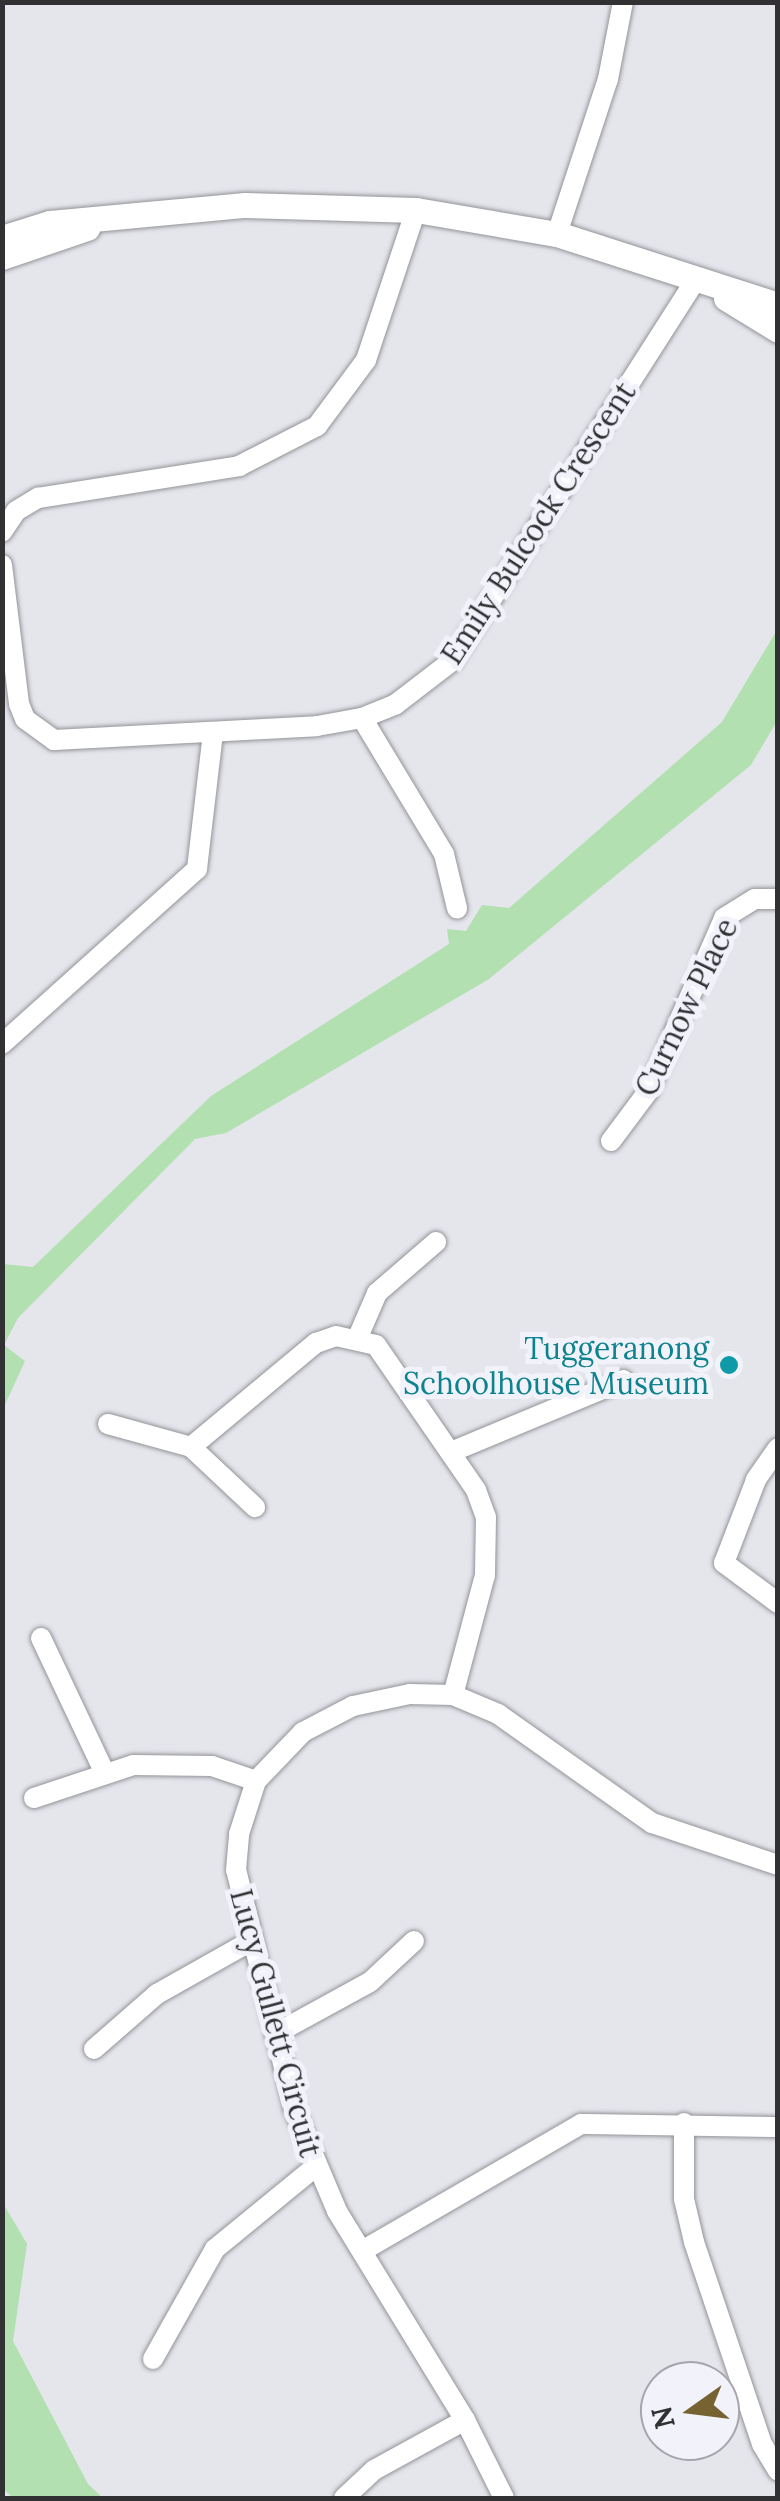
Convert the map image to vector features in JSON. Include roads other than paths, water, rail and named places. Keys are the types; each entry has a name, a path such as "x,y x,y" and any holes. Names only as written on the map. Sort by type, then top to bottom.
{"street":[{"path":"557,234 608,79 623,2"},
{"path":"2,238 50,223 100,222 245,205 416,210 557,234 778,305"},
{"path":"2,532 16,511 38,498 238,466 317,426 366,360 416,210"},
{"path":"2,257 100,222"},
{"path":"696,279 778,330"},
{"name":"Emily Bulcock Crescent","path":"2,565 19,704 38,731 74,742 212,733 362,718 396,704 452,661 696,279"},
{"path":"362,718 444,854 457,908"},
{"path":"2,1044 197,869 212,733"},
{"name":"Curnow Place","path":"611,1141 649,1090 724,918 754,899 778,899"},
{"path":"358,1337 377,1293 436,1242"},
{"path":"191,1447 316,1343 358,1337 388,1358 476,1490 489,1546 453,1695"},
{"path":"451,1452 624,1380"},
{"path":"108,1424 191,1447 255,1508"},
{"path":"778,1448 756,1480 724,1562 778,1603"},
{"path":"41,1638 104,1772"},
{"name":"Lucy Gullett Circuit","path":"504,2498 464,2420 314,2168 274,2034 236,1870 238,1834 256,1781 281,1750 327,1717 381,1698 453,1695 498,1714 652,1824 778,1865"},
{"path":"34,1798 104,1772 173,1762 256,1781"},
{"path":"94,2049 157,1994 251,1942"},
{"path":"274,2034 370,1982 414,1942"},
{"path":"362,2252 556,2133 620,2120 778,2126"},
{"path":"684,2123 684,2199 694,2242 762,2444 778,2472"},
{"path":"153,2359 215,2249 314,2168"},
{"path":"344,2498 374,2470 464,2420"}],"place":[{"name":"Tuggeranong Schoolhouse Museum","path":"729,1365"}]}
